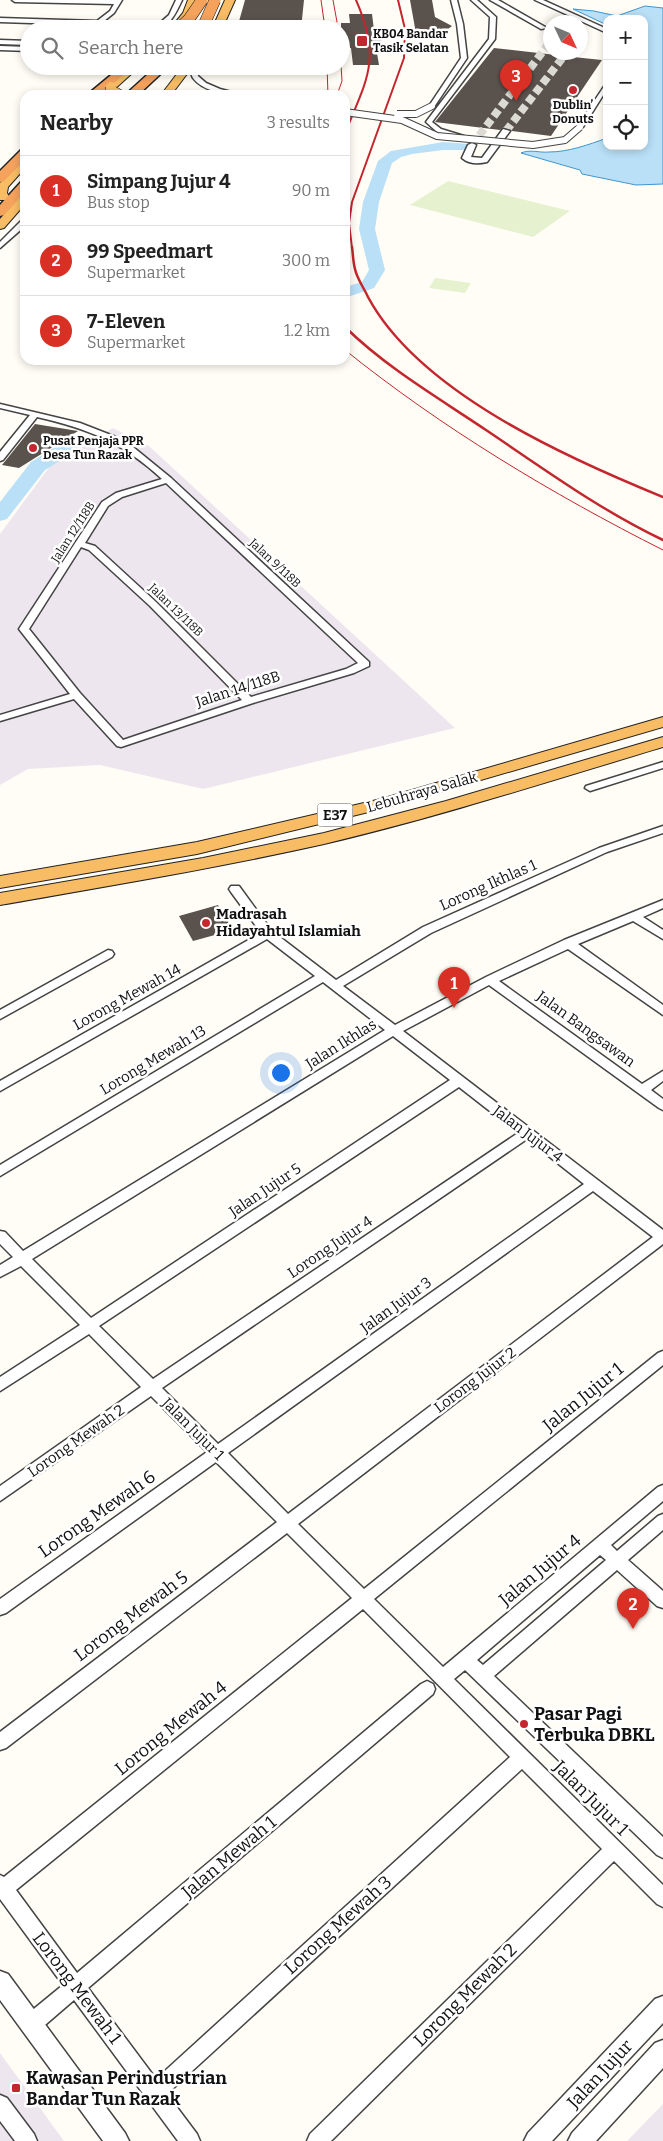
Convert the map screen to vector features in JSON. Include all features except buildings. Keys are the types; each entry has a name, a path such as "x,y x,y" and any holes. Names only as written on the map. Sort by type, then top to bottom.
{"highway":[{"path":"183,20 193,0"},
{"path":"188,20 201,0"},
{"path":"190,20 201,0"},
{"path":"208,20 216,0"},
{"path":"221,20 230,0"},
{"path":"99,90 118,75"},
{"path":"114,90 127,75"},
{"path":"114,90 135,75"},
{"path":"137,90 154,75"},
{"path":"140,90 156,75"},
{"path":"167,90 183,75"},
{"path":"0,178 20,158"},
{"path":"2,200 3,186 20,167"},
{"path":"2,200 20,181"},
{"path":"0,226 4,214 20,192"},
{"path":"4,214 20,201"},
{"path":"4,214 20,207"},
{"name":"Lebuhraya Salak","path":"0,882 197,848 385,803 663,722"},
{"name":"Lebuhraya Salak","path":"0,899 214,862 397,820 663,742"},
{"path":"0,869 197,848"},
{"path":"0,912 214,862"}],"street":[{"path":"15,0 118,1 112,12 103,20"},
{"path":"167,20 172,16 180,0"},
{"path":"432,106 464,58 460,24 454,0"},
{"path":"462,137 439,131 428,122 452,94 492,39 493,17 474,0"},
{"path":"493,0 543,28"},
{"path":"509,0 543,20"},
{"path":"538,0 603,29"},
{"path":"0,20 20,21"},
{"path":"0,42 20,43"},
{"path":"0,50 20,50"},
{"path":"194,75 204,84 224,90"},
{"path":"350,113 394,118 437,136 533,145 565,140 580,127 603,90"},
{"path":"350,109 411,115 422,113 452,94"},
{"path":"499,141 474,141 466,158 479,161 486,158 499,141 506,130"},
{"path":"0,246 20,227"},
{"name":"Jalan 9/118B","path":"0,406 100,432 122,442 168,480 365,664"},
{"path":"0,458 35,414"},
{"name":"Jalan 12/118B","path":"76,695 24,629 110,499 168,480"},
{"name":"Jalan 13/118B","path":"80,544 92,548 146,598 249,700"},
{"name":"Jalan 14/118B","path":"76,695 121,744 249,700 350,671 365,664"},
{"path":"0,718 76,695"},
{"path":"590,788 663,765"},
{"name":"Lorong Ikhlas 1","path":"334,986 427,930 603,850 663,829"},
{"path":"235,889 268,934 393,1031"},
{"name":"Jalan Ikhlas","path":"0,1272 393,1031 490,980 568,944 663,904"},
{"path":"634,916 663,935"},
{"name":"Lorong Mewah 14","path":"0,1087 268,934"},
{"path":"568,944 663,1011"},
{"path":"0,1015 108,954"},
{"name":"Lorong Mewah 13","path":"0,1172 323,977"},
{"name":"Jalan Bangsawan","path":"490,980 663,1105"},
{"name":"Jalan Jujur 4","path":"393,1031 663,1237"},
{"path":"642,1090 663,1075"},
{"name":"Jalan Jujur 5","path":"0,1385 458,1081"},
{"name":"Lorong Jujur 4","path":"152,1387 527,1133"},
{"name":"Jalan Jujur 3","path":"218,1453 593,1184"},
{"name":"Jalan Jujur 1","path":"0,1236 663,1898"},
{"name":"Lorong Jujur 2","path":"287,1522 663,1237"},
{"name":"Jalan Jujur 1","path":"364,1599 663,1357"},
{"name":"Lorong Mewah 2","path":"0,1494 152,1387"},
{"name":"Lorong Mewah 6","path":"0,1608 218,1453"},
{"name":"Jalan Jujur 4","path":"443,1678 663,1492"},
{"path":"482,1676 663,1521"},
{"name":"Lorong Mewah 5","path":"0,1742 287,1522"},
{"path":"600,1545 663,1601"},
{"name":"Lorong Mewah 4","path":"2,1887 364,1599"},
{"path":"465,1659 663,1849"},
{"name":"Jalan Mewah 1","path":"31,2024 427,1689"},
{"name":"Lorong Mewah 3","path":"155,2092 522,1757"},
{"name":"Lorong Mewah 2","path":"317,2141 614,1849"},
{"name":"Lorong Mewah 1","path":"2,1887 190,2141"},
{"path":"0,1982 117,2141"},
{"name":"Jalan Jujur","path":"536,2141 663,2007"},
{"name":"Jalan Jujur","path":"580,2141 663,2051"},
{"path":"0,2105 27,2141"}],"shaded area":[{"path":"113,428 149,446 455,728 203,789 100,765 28,769 0,785 0,534 56,458"},
{"path":"0,2053 64,2141 0,2141"},
{"path":"663,2104 663,2141 627,2141"}],"green space":[{"path":"448,181 570,211 533,237 410,205"},
{"path":"435,278 471,283 465,293 429,288"}],"water":[{"path":"645,6 663,8 663,184 636,185 582,174 580,170 521,153 528,151 563,151 603,139 603,150 648,150 648,15 620,15"},
{"path":"573,9 612,15 603,15 603,23"}],"waterway":[{"path":"350,291 368,285 377,270 367,229 371,202 385,161 396,154 412,150 443,146 464,147"},
{"path":"0,515 38,466 80,440"}],"tunnel":[{"path":"472,145 543,51"},
{"path":"506,131 561,60"}],"tram line":[{"path":"321,0 324,20"},
{"path":"333,0 337,20"},
{"path":"327,75 328,90"},
{"path":"339,90 342,75"},
{"path":"350,354 382,379 459,433 539,483 663,550"}],"railway":[{"path":"350,121 365,83 370,54 364,20 356,0"},
{"path":"350,216 352,202 404,58 405,29 398,0"},
{"path":"350,231 352,248"},
{"path":"352,247 354,264 359,280 391,331 422,363 458,392 541,442 663,497"},
{"path":"350,332 395,369 551,474 617,516 663,540"}],"place":[{"name":"KB04 Bandar Tasik Selatan","path":"362,41"},
{"name":"Dublin’ Donuts","path":"573,90"},
{"name":"7-Eleven","path":"516,101"},
{"name":"Pusat Penjaja PPR Desa Tun Razak","path":"33,448"},
{"name":"Madrasah Hidayahtul Islamiah","path":"206,923"},
{"name":"Simpang Jujur 4","path":"454,1008"},
{"name":"99 Speedmart","path":"633,1629"},
{"name":"Pasar Pagi Terbuka DBKL","path":"524,1724"},
{"name":"Kawasan Perindustrian Bandar Tun Razak","path":"16,2088"}]}
